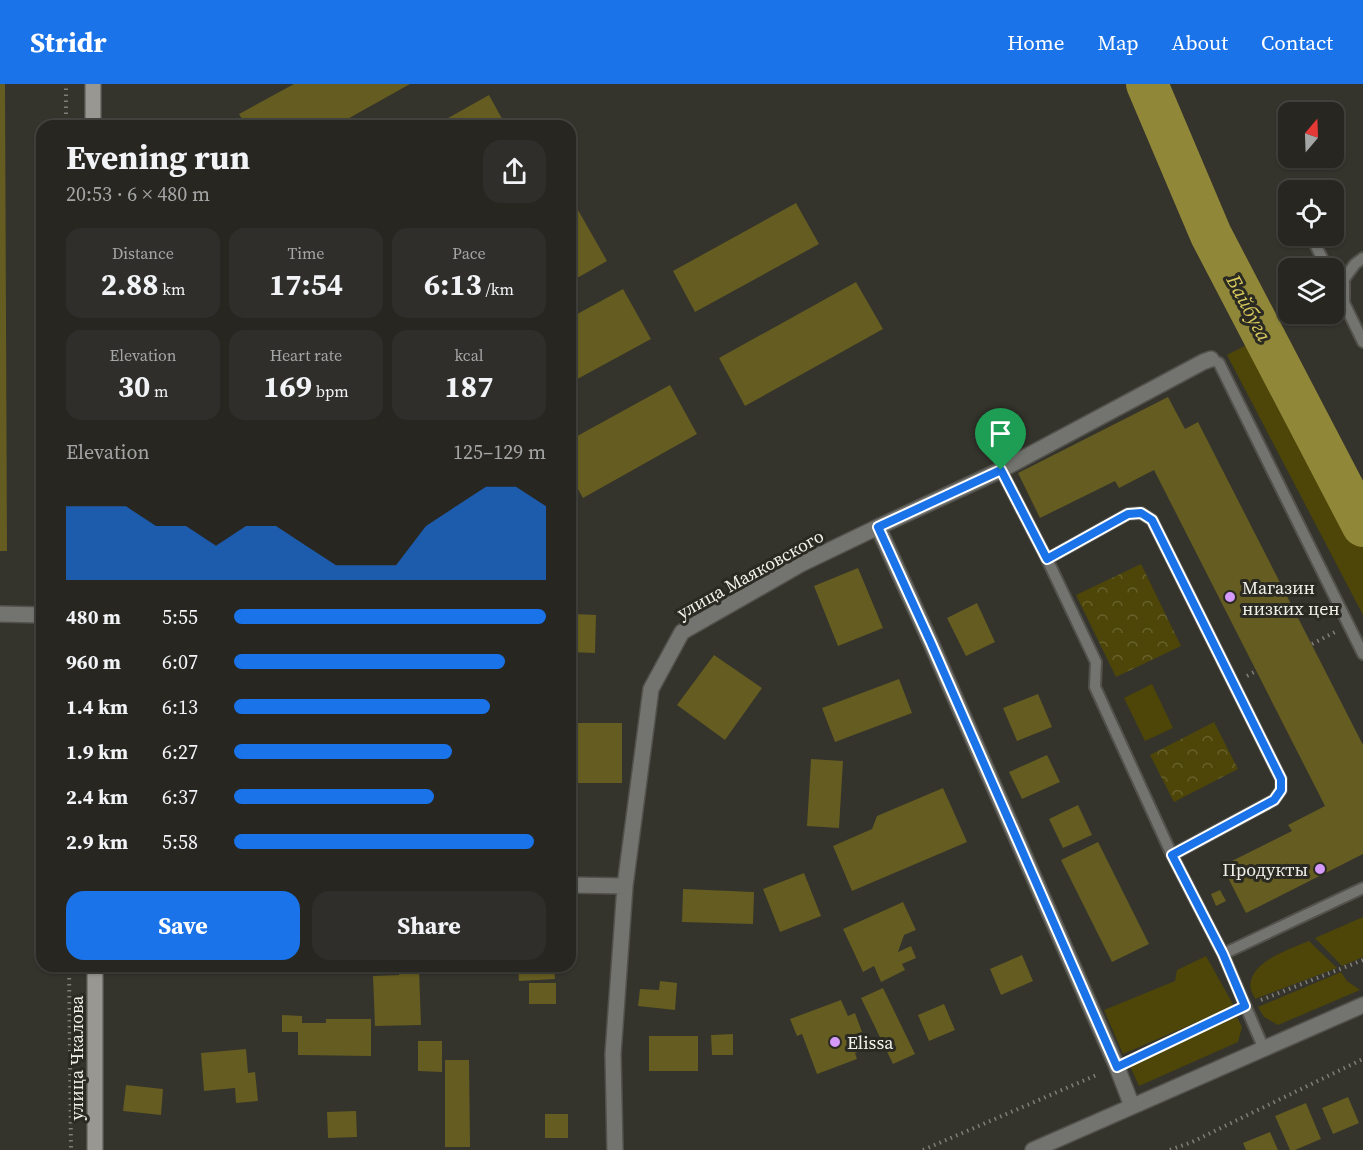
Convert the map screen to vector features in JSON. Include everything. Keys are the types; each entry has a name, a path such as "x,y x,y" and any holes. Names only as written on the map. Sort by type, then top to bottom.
{"main road":[{"path":"93,84 93,120"},
{"name":"улица Чкалова","path":"95,972 95,1150"}],"street":[{"name":"улица Маяковского","path":"615,1150 613,1054 626,886 651,689 682,632 801,564 1001,470 1211,359"},
{"path":"878,527 936,654 1132,1106"},
{"path":"0,614 36,615"},
{"path":"576,885 626,886"},
{"path":"1033,1150 1363,1005"}],"lane":[{"path":"1344,279 1355,264 1363,258"},
{"path":"1344,303 1363,342"},
{"path":"1211,359 1219,363 1363,654"},
{"path":"1001,470 1096,662 1095,687 1172,855 1223,954 1264,1049"},
{"path":"1047,559 1128,514 1141,513 1152,520 1281,779 1281,790 1274,800 1172,855"},
{"path":"1223,954 1363,888"}],"path":[{"path":"66,84 66,120"},
{"path":"1312,644 1349,626"},
{"path":"924,1150 1117,1067 1245,1006 1363,960"},
{"path":"69,972 72,1150"},
{"path":"1170,1150 1192,1142 1363,1059"}],"green space":[{"path":"1254,341 1363,547 1363,615 1227,355"},
{"path":"1141,564 1181,646 1116,677 1076,595"},
{"path":"1152,684 1173,728 1145,741 1124,698"},
{"path":"1214,722 1238,769 1174,802 1150,755"},
{"path":"1363,917 1363,957 1342,966 1315,938"},
{"path":"1309,941 1337,968 1255,999 1251,990 1251,980 1255,972 1271,958"},
{"path":"1206,956 1234,1006 1123,1054 1104,1010 1175,981 1177,970"},
{"path":"1341,972 1347,981 1360,990 1278,1025 1264,1017 1258,1007"},
{"path":"1237,1017 1242,1027 1238,1042 1139,1086 1129,1064"}],"building":[{"path":"0,84 5,84 7,551 0,551"},
{"path":"294,84 410,84 346,120 242,120 239,114"},
{"path":"489,95 503,120 445,120"},
{"path":"796,203 819,244 695,312 673,271"},
{"path":"578,210 607,261 576,279 576,211"},
{"path":"856,282 883,329 745,406 719,358"},
{"path":"623,289 651,339 576,380 576,315"},
{"path":"670,385 697,434 583,498 576,486 576,437"},
{"path":"1168,397 1185,429 1198,422 1363,745 1363,854 1246,913 1222,866 1292,831 1288,825 1325,806 1154,470 1119,488 1115,481 1040,518 1018,473"},
{"path":"858,568 883,628 838,646 814,586"},
{"path":"977,603 995,642 966,656 947,618"},
{"path":"576,614 596,615 595,653 576,652"},
{"path":"714,655 762,688 725,740 677,705"},
{"path":"899,679 912,713 835,742 822,708"},
{"path":"1038,694 1052,727 1017,741 1003,708"},
{"path":"576,723 622,723 622,783 576,783"},
{"path":"1047,755 1060,782 1022,799 1009,772"},
{"path":"811,759 843,761 839,828 807,826"},
{"path":"943,788 967,842 852,891 833,846 872,829 877,816"},
{"path":"1078,805 1092,835 1063,848 1049,819"},
{"path":"1098,842 1149,944 1112,962 1061,860"},
{"path":"804,873 821,916 780,932 763,889"},
{"path":"683,889 754,892 753,924 682,922"},
{"path":"1220,890 1226,901 1216,906 1211,894"},
{"path":"903,902 916,930 904,935 898,952 911,946 916,958 902,964 905,970 881,982 874,966 863,972 843,929"},
{"path":"1022,955 1033,981 1001,995 990,969"},
{"path":"307,972 329,972 329,973 307,974"},
{"path":"399,972 419,972 421,1025 375,1026 373,976 399,975"},
{"path":"518,972 554,972 555,979 519,981"},
{"path":"660,981 677,983 675,1010 638,1006 640,989 659,990"},
{"path":"529,983 556,983 556,1004 529,1004"},
{"path":"883,988 915,1054 893,1064 861,998"},
{"name":"Elissa","path":"841,1000 848,1016 855,1013 868,1048 855,1053 857,1059 817,1074 802,1034 797,1036 790,1019"},
{"path":"944,1004 955,1030 929,1041 918,1015"},
{"path":"282,1015 302,1016 302,1023 326,1023 326,1019 371,1019 371,1056 298,1055 298,1032 282,1032"},
{"path":"733,1034 733,1055 712,1055 711,1035"},
{"path":"649,1036 698,1036 698,1071 649,1071"},
{"path":"418,1041 442,1041 442,1072 418,1071"},
{"path":"246,1049 248,1073 255,1072 258,1101 236,1103 235,1088 204,1091 201,1053"},
{"path":"445,1060 469,1060 470,1147 445,1147"},
{"path":"126,1085 163,1089 161,1115 123,1111"},
{"path":"1348,1097 1359,1123 1333,1134 1322,1108"},
{"path":"1306,1103 1321,1139 1290,1150 1275,1116"},
{"path":"356,1111 357,1137 328,1138 327,1112"},
{"path":"545,1114 568,1114 568,1138 545,1138"},
{"path":"1270,1132 1278,1150 1246,1150 1243,1143"}],"waterway":[{"name":"Байбуга","path":"1147,84 1211,235 1363,526"}],"place":[{"name":"Магазин низких цен","path":"1230,597"},
{"name":"Продукты","path":"1320,869"},
{"name":"Elissa","path":"835,1042"}],"route":[{"path":"1001,470 1047,559 1128,514 1141,513 1152,520 1281,779 1281,790 1274,800 1172,855 1223,954 1245,1006 1117,1067 878,527 1001,470"}]}
